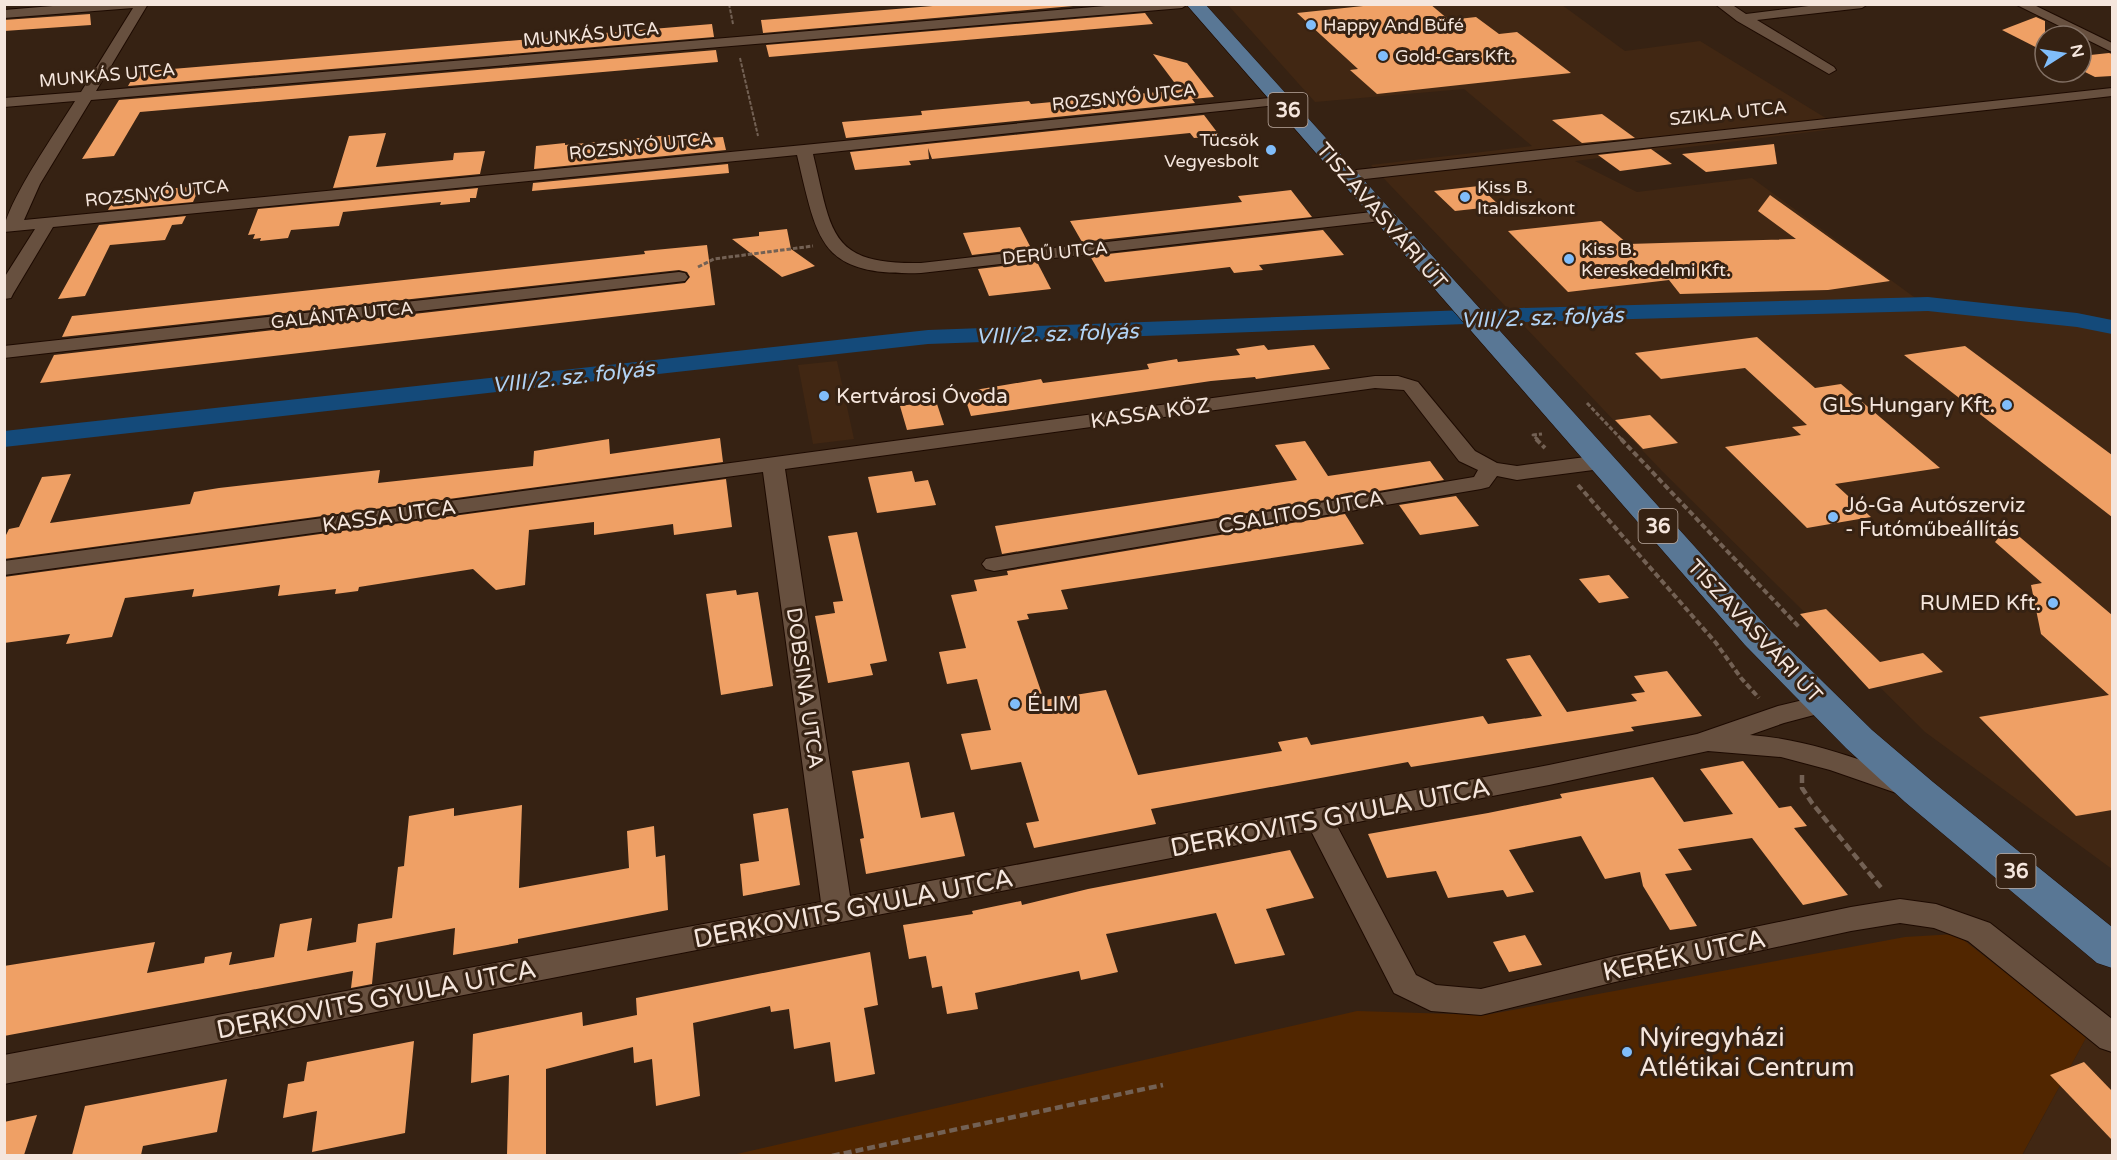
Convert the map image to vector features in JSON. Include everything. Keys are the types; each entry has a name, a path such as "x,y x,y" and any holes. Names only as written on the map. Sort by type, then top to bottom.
{"main road":[{"name":"TISZAVASVÁRI ÚT","path":"1195,4 1757,637 1859,739 1919,792 2112,951"}],"street":[{"path":"4,14 136,4"},
{"path":"9,226 32,184 142,4"},
{"name":"MUNKÁS UTCA","path":"4,103 1182,4"},
{"path":"1721,4 1829,70"},
{"path":"1742,18 1862,4"},
{"path":"2020,4 2112,48"},
{"name":"SZIKLA UTCA","path":"1347,176 2112,92"},
{"name":"ROZSNYÓ UTCA","path":"9,226 804,150 1280,101"},
{"path":"804,150 832,244"},
{"name":"DERŰ UTCA","path":"832,244 848,256 868,265 891,269 921,268 1381,216"},
{"path":"4,294 47,223"},
{"name":"GALÁNTA UTCA","path":"4,352 679,277"},
{"name":"KASSA KÖZ","path":"773,464 1375,382 1398,382 1411,386 1467,456 1491,468"},
{"path":"1491,468 1517,473 1601,462"},
{"name":"KASSA UTCA","path":"4,568 773,464"},
{"name":"DOBSINA UTCA","path":"773,464 837,912"},
{"name":"CSALITOS UTCA","path":"994,564 1481,482 1491,468"},
{"name":"DERKOVITS GYULA UTCA","path":"4,1070 1549,775 1701,742 1778,716 1824,704"},
{"name":"DERKOVITS GYULA UTCA","path":"1701,742 1765,745 1800,753 1879,775 1919,792"},
{"name":"KERÉK UTCA","path":"1318,820 1405,984 1431,998 1481,1002 1615,969 1851,919 1900,911 1936,916 1979,932 2112,1038"}],"path":[{"path":"729,4 762,154"},
{"path":"679,277 714,259 832,244"},
{"path":"1584,400 1799,627"},
{"path":"1608,424 1533,435 1716,643 1741,678 1778,716"},
{"path":"1800,753 1802,788 1900,911"},
{"path":"832,1155 1163,1084"}],"shaded area":[{"path":"1228,5 1562,5 1625,51 1700,41 1842,128 1575,161 1637,192 1752,178 1933,311 2067,324 2112,332 2112,869 1925,732 1662,471 1371,165 1532,146 1464,89 1315,102"},
{"name":"Kertvárosi Óvoda","path":"837,361 854,439 813,444 798,365"},
{"name":"Nyíregyházi Atlétikai Centrum","path":"1956,934 2087,1036 2022,1155 728,1156 1357,1011 1485,1015 1905,937"},
{"path":"2112,1016 2112,1155 2022,1156 2087,1036"}],"building":[{"path":"957,4 1096,4 763,33 761,20"},
{"path":"1382,4 1430,4 1449,20 1476,17 1499,34 1517,32 1571,73 1377,94 1350,70 1358,69 1297,13"},
{"path":"1145,13 1153,24 769,57 766,45"},
{"path":"90,14 91,25 4,31 4,20"},
{"path":"2036,17 2045,21 2045,24 2033,24 2033,46 2002,30"},
{"path":"712,24 714,37 128,86 136,72"},
{"path":"716,50 718,62 140,112 114,156 82,159 119,100"},
{"path":"1153,54 1187,63 1214,97 1192,99 1195,103 846,138 842,122 922,115 921,111 1029,101 1031,104 1180,90"},
{"path":"2112,54 2112,76 2093,76 2093,55"},
{"path":"1602,114 1635,138 1582,143 1552,120"},
{"path":"1204,115 1220,136 1194,138 1190,133 932,159 928,148 929,159 909,161 911,165 855,170 850,152"},
{"path":"703,132 704,138 723,137 726,150 534,169 536,146"},
{"path":"386,133 376,167 453,160 454,153 485,151 480,174 333,188 349,136"},
{"path":"1774,144 1777,164 1706,172 1682,154"},
{"path":"1651,149 1672,164 1620,171 1598,155"},
{"path":"728,164 729,173 532,191 533,183"},
{"path":"200,186 193,202 108,210 117,193"},
{"name":"Kiss B. Italdiszkont","path":"1479,186 1500,206 1455,211 1434,191"},
{"path":"478,188 476,198 470,198 470,202 440,205 441,202 343,212 339,226 291,230 288,238 260,241 261,238 253,239 255,234 248,235 258,209"},
{"path":"1291,190 1312,217 1082,242 1070,221 1242,202 1238,196"},
{"path":"1770,195 1890,281 1828,290 1680,294 1669,280 1568,292 1508,231 1601,221 1628,244 1796,239 1758,211"},
{"path":"186,216 182,224 172,225 165,240 110,245 85,296 58,299 99,225"},
{"path":"1020,227 1031,248 972,255 963,233"},
{"path":"787,229 791,249 815,266 782,277 732,239 759,236 759,232"},
{"path":"1323,230 1344,255 1259,265 1263,270 1234,273 1230,267 1105,282 1090,256"},
{"path":"707,245 715,305 40,383 54,355 685,283 690,277 687,272 679,270 62,337 72,316 645,254 644,251"},
{"path":"1037,262 1051,289 989,296 978,269"},
{"path":"1757,337 1815,388 1841,384 1940,468 1835,484 1871,517 1807,528 1725,447 1801,435 1792,427 1807,425 1745,368 1661,379 1635,353"},
{"path":"1264,345 1268,350 1314,345 1330,369 1256,379 1255,377 1211,381 971,416 963,392 1041,379 1043,383 1149,369 1147,364 1177,359 1178,362 1240,355 1236,349"},
{"name":"GLS Hungary Kft.","path":"1965,346 2112,455 2112,517 1904,355"},
{"path":"936,401 944,425 907,430 900,406"},
{"path":"1650,415 1678,443 1643,449 1615,420"},
{"path":"720,438 723,462 4,559 4,539 9,529 19,527 42,477 71,474 50,523 190,504 194,492 219,488 380,470 378,483 533,466 534,451 609,439 610,454"},
{"path":"1305,441 1328,476 1430,461 1444,480 1002,554 995,526 1297,480 1275,445"},
{"path":"912,471 915,482 928,480 936,505 877,513 868,477"},
{"path":"726,479 732,527 674,535 673,524 594,535 594,522 529,530 525,585 496,590 473,569 359,587 358,591 335,594 336,589 278,596 280,585 192,597 194,589 125,598 112,637 66,644 70,634 4,643 4,577"},
{"path":"1456,496 1479,526 1420,535 1399,505"},
{"path":"1345,514 1364,544 1061,590 1068,609 1027,614 1029,619 1017,621 1044,700 1106,690 1138,775 1282,751 1278,742 1307,737 1311,745 1483,716 1488,724 1542,716 1506,659 1530,655 1567,712 1637,701 1631,694 1645,692 1634,676 1667,671 1702,716 1631,727 1634,731 1411,767 1408,762 1151,809 1156,824 1034,848 1026,823 1039,821 1021,762 971,770 961,734 991,730 977,679 947,684 939,652 966,648 951,595 977,591 974,580 1008,575 1007,571"},
{"path":"2008,527 2112,615 2112,810 2076,816 1979,717 2109,695 2041,634 2031,585 2042,583 1995,542"},
{"path":"857,532 887,661 870,664 873,675 828,683 815,616 835,613 833,602 843,601 828,536"},
{"path":"1609,575 1629,598 1599,603 1579,579"},
{"path":"736,590 737,595 758,592 773,686 721,695 706,594"},
{"path":"1826,609 1880,662 1923,653 1943,672 1869,689 1800,614"},
{"path":"1743,761 1779,808 1791,806 1807,826 1794,828 1848,895 1803,905 1752,838 1678,849 1692,870 1665,874 1697,926 1670,930 1643,886 1640,872 1605,879 1581,836 1509,850 1534,892 1507,897 1503,890 1448,898 1436,871 1387,878 1368,834 1488,813 1562,798 1560,794 1653,777 1684,822 1733,814 1700,769"},
{"path":"909,762 921,818 954,812 965,856 866,874 860,839 864,838 852,771"},
{"path":"522,805 519,888 629,868 627,831 654,826 656,857 665,855 668,910 518,939 518,943 453,955 455,928 376,943 372,984 351,988 353,971 4,1036 4,966 155,942 147,973 204,963 205,957 232,952 229,965 274,957 280,924 312,918 307,951 356,942 358,924 392,918 398,867 404,866 409,816 454,808 454,816"},
{"path":"788,808 800,885 743,896 740,864 759,861 753,814"},
{"path":"1290,850 1314,898 1266,909 1285,955 1235,964 1216,913 1106,934 1118,972 1081,980 1079,971 975,993 978,1009 947,1014 942,986 932,988 926,956 909,959 903,925 973,914 972,911 1021,901 1022,905 1088,889"},
{"path":"1525,935 1542,965 1509,972 1493,942"},
{"path":"870,952 878,1005 864,1008 875,1074 835,1082 830,1042 794,1049 789,1009 771,1012 770,1006 693,1023 700,1096 656,1106 652,1059 634,1063 633,1047 546,1069 546,1155 507,1155 509,1075 471,1083 473,1034 582,1012 583,1026 637,1015 636,998"},
{"path":"414,1041 405,1133 312,1152 317,1111 283,1118 288,1084 304,1081 307,1062"},
{"path":"2084,1062 2112,1091 2112,1140 2050,1075"},
{"path":"227,1079 217,1132 143,1146 141,1155 72,1155 85,1106"},
{"path":"37,1115 24,1155 4,1155 4,1122"}],"waterway":[{"name":"VIII/2. sz. folyás","path":"4,439 928,337 1520,315 1928,304 2077,320 2112,327"}],"place":[{"name":"Happy And Büfé","path":"1311,25"},
{"name":"Gold-Cars Kft.","path":"1383,56"},
{"name":"Tücsök Vegyesbolt","path":"1271,150"},
{"name":"Kiss B. Italdiszkont","path":"1465,197"},
{"name":"Kiss B. Kereskedelmi Kft.","path":"1569,259"},
{"name":"Kertvárosi Óvoda","path":"824,396"},
{"name":"GLS Hungary Kft.","path":"2007,405"},
{"name":"Jó-Ga Autószerviz - Futóműbeállítás","path":"1833,517"},
{"name":"RUMED Kft.","path":"2053,603"},
{"name":"ÉLIM","path":"1015,704"},
{"name":"Nyíregyházi Atlétikai Centrum","path":"1627,1052"}]}
